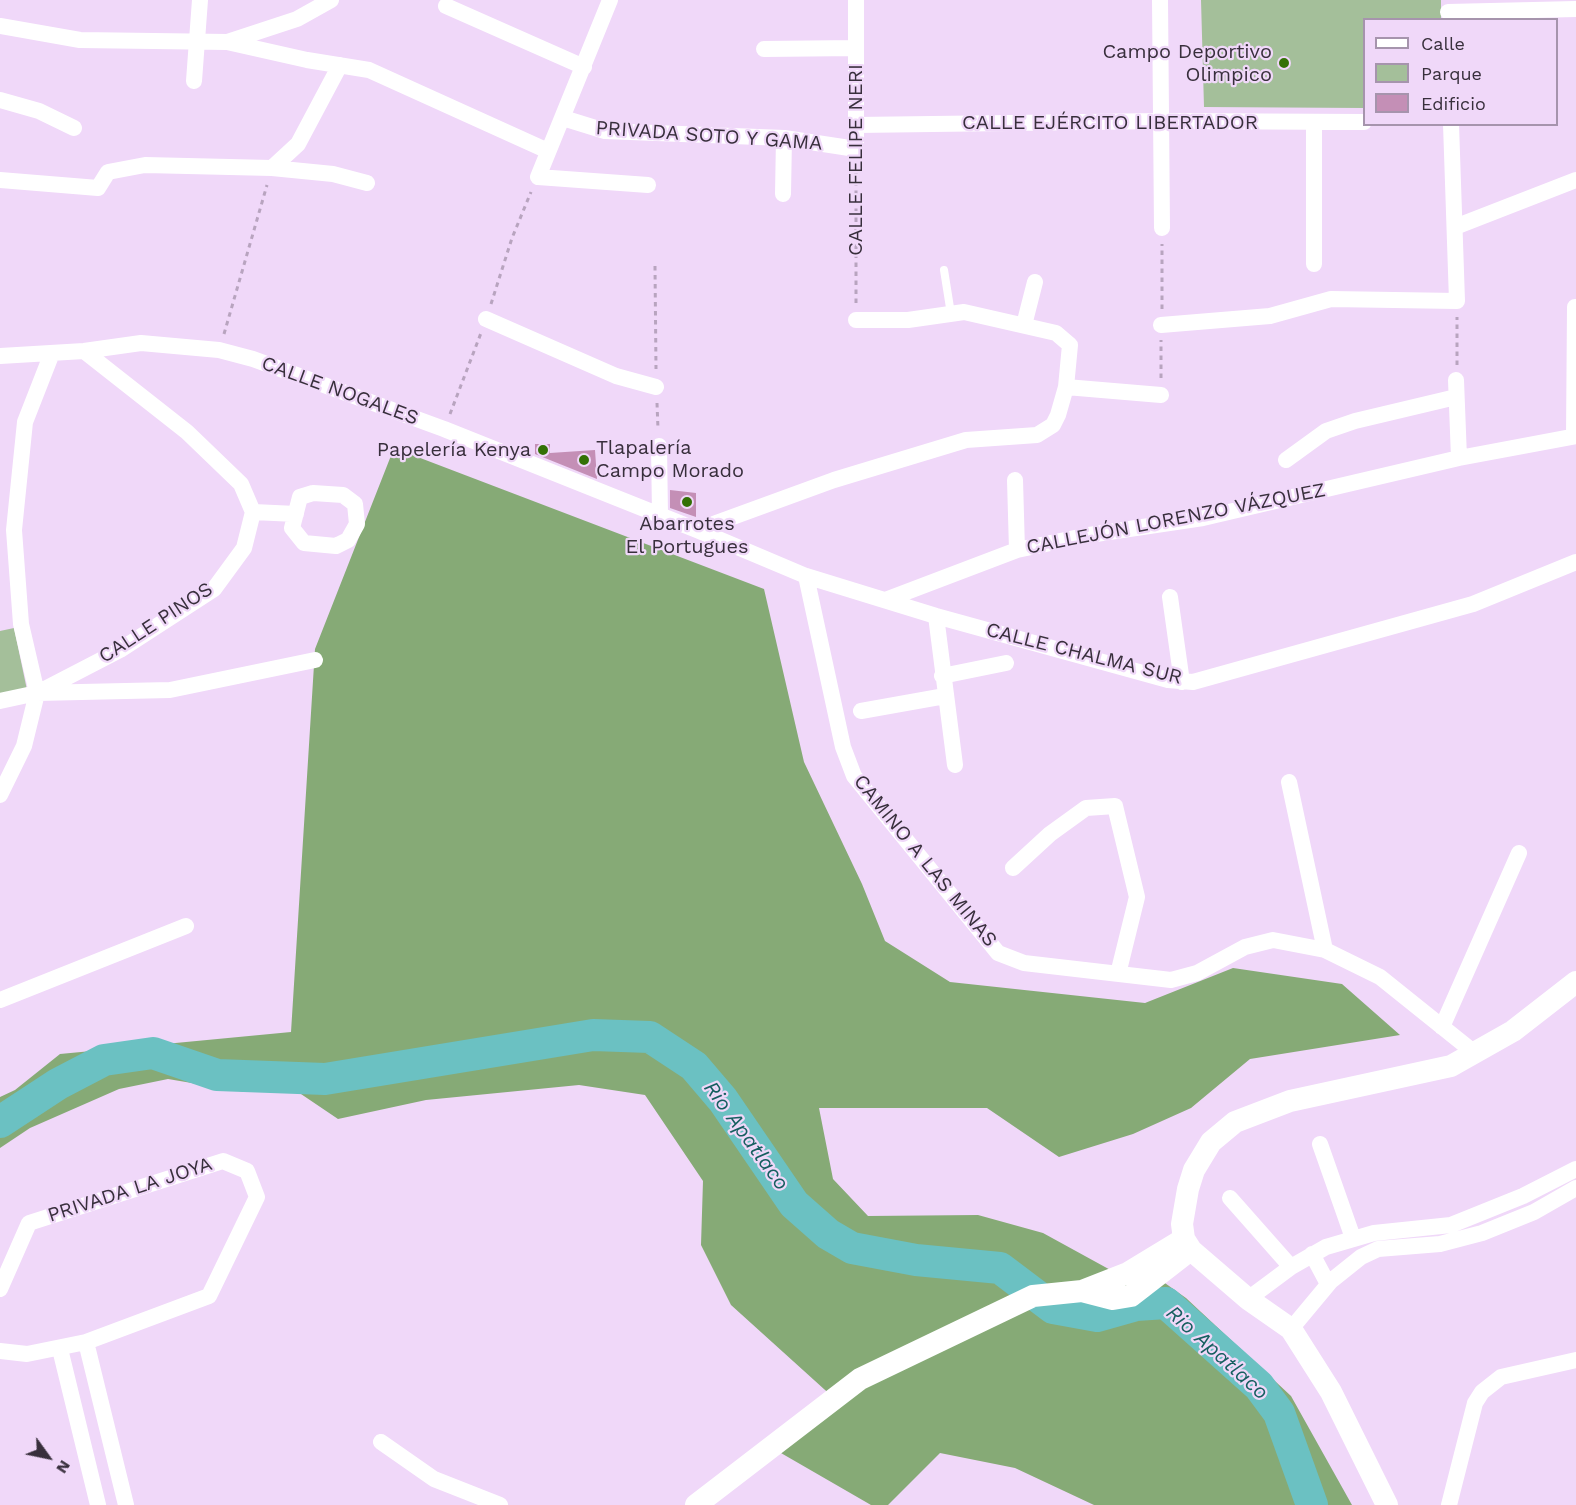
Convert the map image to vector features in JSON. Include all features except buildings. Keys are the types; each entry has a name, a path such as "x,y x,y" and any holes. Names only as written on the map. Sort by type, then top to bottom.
{"main road":[{"path":"1387,1505 1331,1392 1291,1329 1248,1299 1187,1244 1185,1208 1194,1170 1211,1142 1235,1122 1290,1101 1451,1066 1476,1054 1513,1031 1576,982"},
{"path":"696,1505 860,1379 1033,1296 1082,1291 1113,1299 1131,1296 1187,1244"}],"street":[{"path":"194,81 200,0"},
{"path":"227,42 297,19 331,0"},
{"path":"610,0 538,177 648,185"},
{"name":"CALLE FELIPE NERI","path":"856,0 856,149"},
{"path":"1160,0 1162,228"},
{"path":"446,6 584,67"},
{"path":"1448,10 1576,9"},
{"path":"0,26 80,40 227,42 369,70 548,151"},
{"path":"764,49 856,48"},
{"path":"272,168 298,144 340,65"},
{"path":"0,100 39,111 74,128"},
{"name":"PRIVADA SOTO Y GAMA","path":"563,118 605,130 784,138 856,149"},
{"name":"CALLE EJÉRCITO LIBERTADOR","path":"856,125 1162,121 1363,122"},
{"path":"1314,123 1314,264"},
{"path":"1161,325 1270,316 1331,299 1457,301 1451,126"},
{"path":"783,194 784,138"},
{"path":"0,180 98,188 108,172 145,165 272,168 333,174 368,183"},
{"path":"1455,227 1576,180"},
{"path":"1024,325 1035,282"},
{"path":"1575,307 1575,436"},
{"path":"697,530 834,480 966,440 1037,435 1053,425 1066,387 1070,345 1056,333 957,313 909,320 856,320"},
{"path":"486,320 616,376 656,387"},
{"name":"CALLE NOGALES","path":"0,356 84,351 141,343 219,350 253,359 444,429 697,530"},
{"path":"84,351 187,432 241,484 253,512 296,514"},
{"path":"0,795 24,746 37,693 21,624 14,530 26,422 52,353"},
{"path":"1456,380 1458,458"},
{"path":"1066,387 1161,395"},
{"path":"1286,460 1326,431 1354,421 1456,397"},
{"name":"CALLEJÓN LORENZO VÁZQUEZ","path":"888,599 1017,550 1089,535 1203,518 1458,458 1575,436"},
{"path":"659,446 660,515"},
{"path":"1016,480 1017,550"},
{"name":"CALLE PINOS","path":"37,693 120,650 214,589 244,548 253,512"},
{"name":"CALLE CHALMA SUR","path":"697,530 806,576 888,599 936,616 1168,680 1193,682 1473,604 1576,562"},
{"name":"CAMINO A LAS MINAS","path":"806,576 843,747 854,776 998,953 1024,963 1171,980 1197,973 1245,946 1273,940 1325,950 1380,977 1476,1054"},
{"path":"1170,597 1182,681"},
{"path":"936,616 955,765"},
{"path":"0,700 37,693 170,690 315,660"},
{"path":"942,676 1006,663"},
{"path":"861,711 945,696"},
{"path":"1289,782 1325,950"},
{"path":"1012,868 1050,834 1086,808 1114,806 1137,897 1118,974"},
{"path":"1442,1027 1519,852"},
{"path":"0,1000 186,927"},
{"path":"1320,1144 1353,1238"},
{"name":"PRIVADA LA JOYA","path":"0,1289 28,1223 223,1161 247,1171 257,1197 209,1296 86,1342 60,1349 27,1354 0,1351"},
{"path":"1248,1299 1311,1254 1353,1238 1451,1225 1523,1196 1576,1168"},
{"path":"1291,1329 1342,1270 1378,1249 1440,1244 1482,1233 1534,1212 1576,1188"},
{"path":"1230,1198 1291,1267"},
{"path":"1311,1254 1328,1284"},
{"path":"86,1342 126,1505"},
{"path":"60,1349 98,1505"},
{"path":"1449,1505 1475,1403 1482,1392 1501,1377 1576,1360"},
{"path":"381,1442 434,1479 500,1505"}],"lane":[{"path":"944,270 957,313"}],"path":[{"name":"CALLE FELIPE NERI","path":"856,149 856,320"},
{"path":"219,350 272,168"},
{"path":"444,429 486,320 512,238 538,177"},
{"path":"655,266 659,446"},
{"path":"1456,380 1457,301"}],"green space":[{"name":"Campo Deportivo Olimpico","path":"1201,0 1441,0 1441,18 1363,18 1363,108 1204,107"},
{"path":"394,448 764,589 804,762 862,884 885,941 950,982 1145,1003 1233,968 1342,984 1400,1035 1250,1059 1191,1108 1133,1134 1059,1157 987,1108 819,1108 833,1179 868,1216 978,1215 1043,1233 1136,1284 1155,1276 1186,1298 1291,1396 1352,1505 1094,1505 1015,1468 940,1453 888,1505 871,1505 774,1449 835,1399 731,1305 701,1245 703,1181 645,1095 579,1085 426,1100 338,1119 298,1092 245,1092 168,1079 119,1089 30,1128 0,1148 0,1097 15,1090 60,1054 291,1032 315,649"},
{"path":"14,628 27,690 0,694 0,631"}],"waterway":[{"name":"Rio Apatlaco","path":"0,1122 58,1084 104,1060 153,1053 217,1075 325,1079 593,1035 650,1037 694,1066 723,1100 794,1204 828,1234 852,1248 916,1260 1000,1268 1053,1308 1097,1316 1136,1305 1166,1303 1259,1386 1279,1413 1312,1505"}],"place":[{"name":"Campo Deportivo Olimpico","path":"1284,63"},
{"name":"Papelería Kenya","path":"543,450"},
{"name":"Tlapalería Campo Morado","path":"584,460"},
{"name":"Abarrotes El Portugues","path":"687,502"}]}
